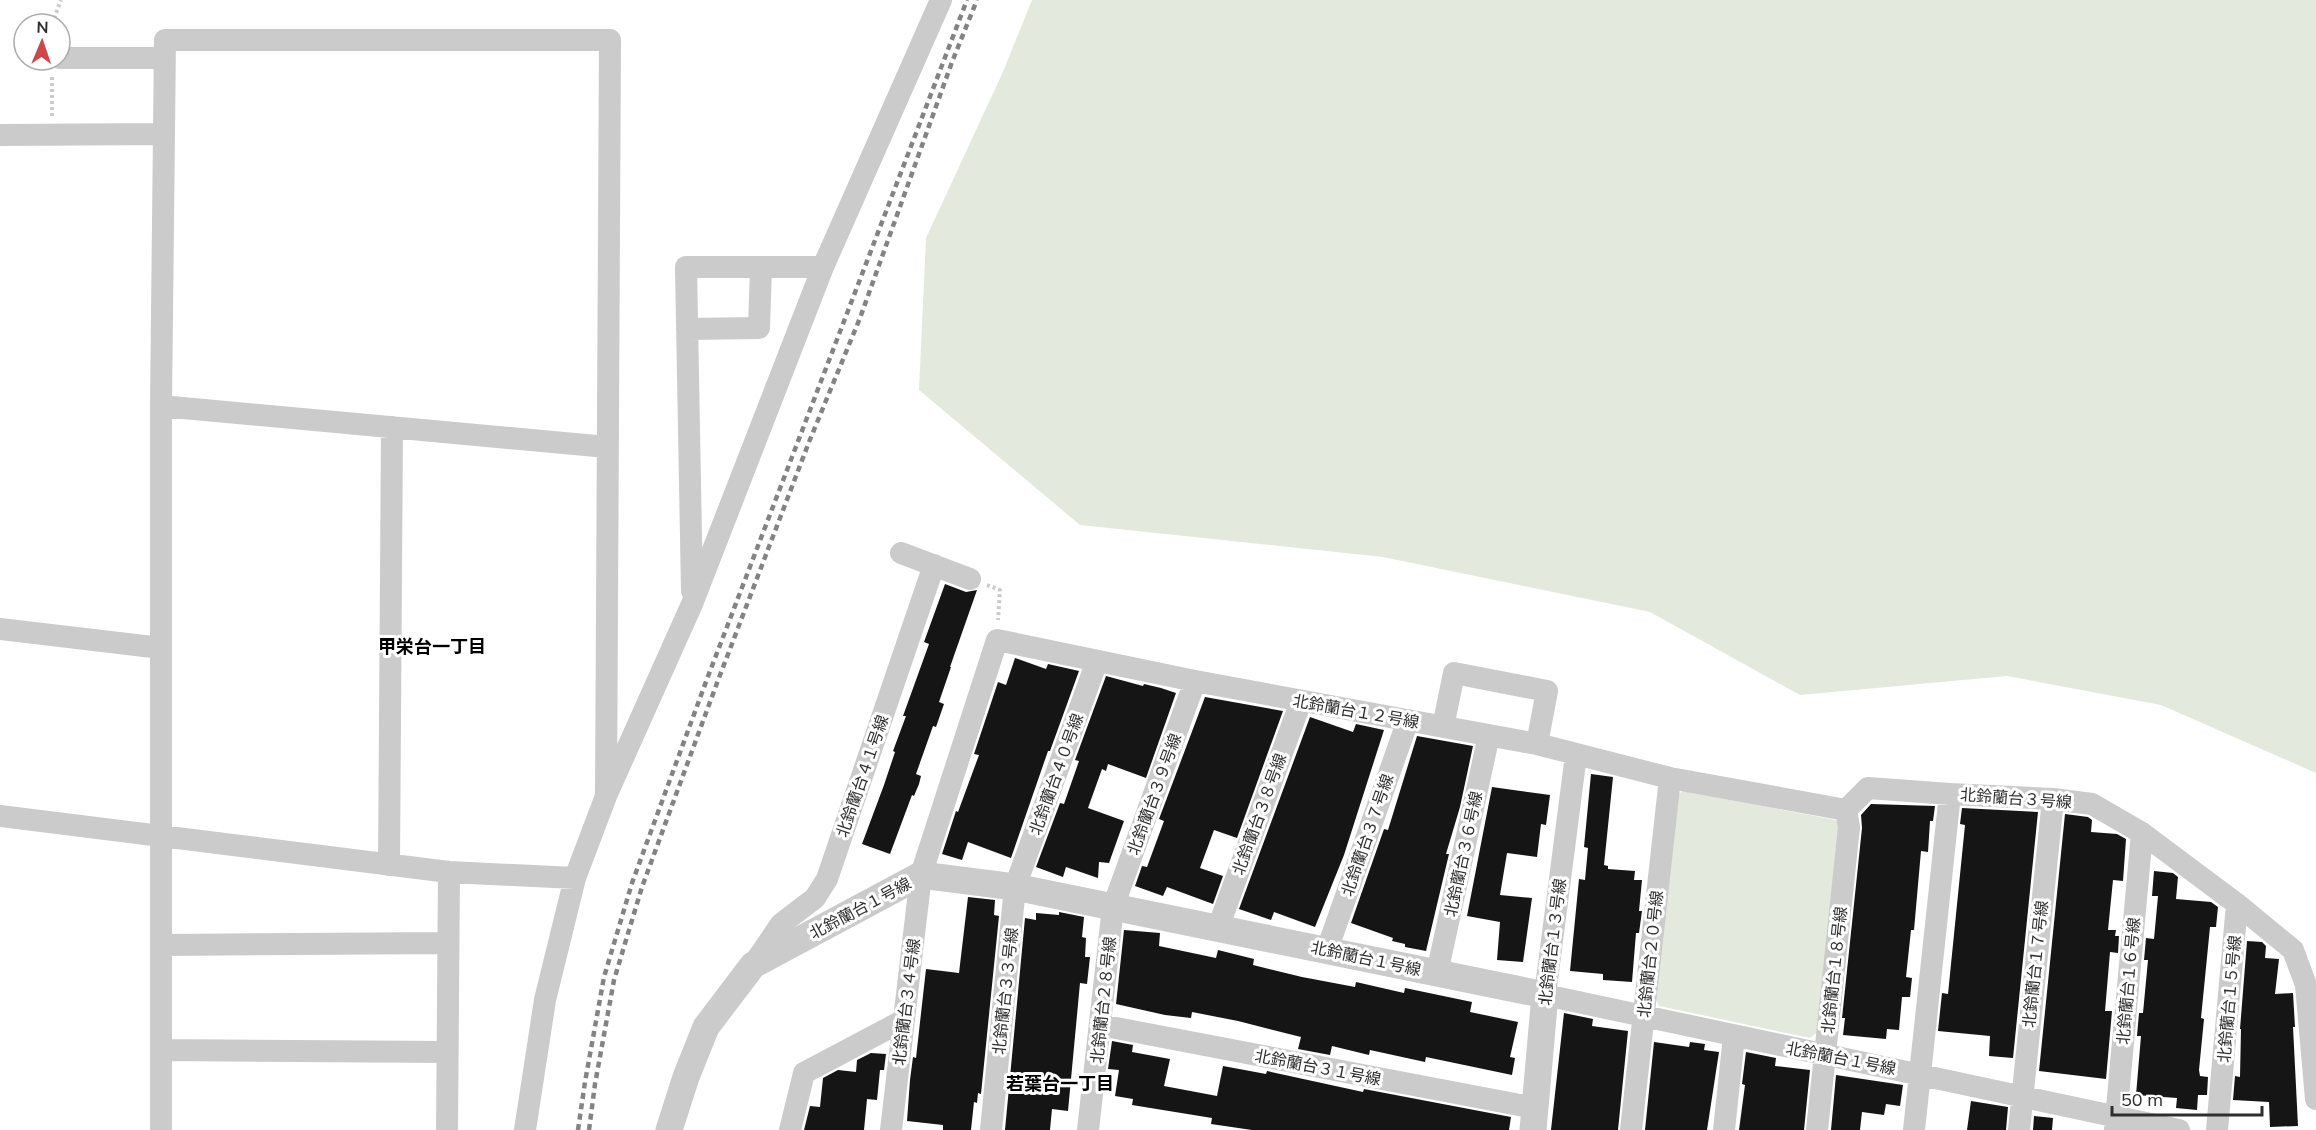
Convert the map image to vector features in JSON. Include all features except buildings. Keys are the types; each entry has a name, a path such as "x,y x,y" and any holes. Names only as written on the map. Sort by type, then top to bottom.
{"street":[{"path":"525,1130 545,1000 575,879 606,796 692,604 823,267 941,0"},
{"path":"161,1130 161,406 165,40 610,40 606,796"},
{"path":"72,64 164,58"},
{"path":"0,135 163,134"},
{"path":"692,604 686,267 823,267"},
{"path":"687,329 759,328 761,267"},
{"path":"161,406 607,447"},
{"path":"390,865 392,427"},
{"path":"901,553 970,579"},
{"name":"北鈴蘭台４１号線","path":"753,965 781,924 815,898 827,879 934,565"},
{"path":"0,629 161,648"},
{"path":"921,875 997,640"},
{"name":"北鈴蘭台１２号線","path":"997,640 1195,681 1537,744 1670,778 1846,810"},
{"name":"北鈴蘭台４０号線","path":"1016,887 1097,661"},
{"path":"1443,727 1454,673 1547,691 1537,744"},
{"name":"北鈴蘭台３９号線","path":"1113,907 1195,681"},
{"name":"北鈴蘭台３８号線","path":"1218,928 1301,700"},
{"name":"北鈴蘭台３７号線","path":"1327,950 1408,720"},
{"name":"北鈴蘭台３６号線","path":"1437,973 1489,735"},
{"name":"北鈴蘭台１３号線","path":"1534,1119 1545,995 1576,755"},
{"name":"北鈴蘭台２０号線","path":"1631,1130 1670,778"},
{"path":"1846,810 1868,788 1950,794"},
{"name":"北鈴蘭台３号線","path":"1914,1130 1950,794 2053,799 2092,804 2142,833 2237,904 2293,950 2306,985 2316,1100"},
{"name":"北鈴蘭台１７号線","path":"2019,1130 2053,799"},
{"name":"北鈴蘭台１８号線","path":"1817,1130 1849,827 1846,810"},
{"path":"0,816 449,872 575,879"},
{"name":"北鈴蘭台１６号線","path":"2115,1123 2142,833"},
{"path":"447,1130 449,872"},
{"name":"北鈴蘭台１号線","path":"669,1130 686,1077 706,1027 753,965 921,875 1016,887 1327,950 2021,1096 2115,1123 2179,1130"},
{"name":"北鈴蘭台３４号線","path":"891,1130 921,875"},
{"name":"北鈴蘭台３３号線","path":"991,1130 1016,887"},
{"name":"北鈴蘭台１５号線","path":"2217,1130 2237,904"},
{"name":"北鈴蘭台２８号線","path":"1088,1130 1113,907"},
{"path":"162,945 448,943"},
{"path":"790,1130 804,1073 904,1020"},
{"name":"北鈴蘭台３１号線","path":"1100,1025 1534,1119"},
{"path":"1724,1130 1734,1036"},
{"path":"162,1050 447,1052"}],"path":[{"path":"52,120 55,72"},
{"path":"970,579 1000,590 997,640"}],"shaded area":[{"path":"1032,0 2316,0 2316,773 2161,705 2007,676 1800,695 1650,612 1383,557 1080,525 919,390 926,238 1002,74"},
{"path":"1683,791 1836,820 1843,830 1819,1031 1810,1038 1659,1006 1653,993 1675,796"}],"railway":[{"path":"578,1130 604,977 632,883 707,679 967,0"},
{"path":"589,1130 614,980 642,887 809,442 860,318 952,62 977,0"}],"district":[{"name":"甲栄台一丁目","path":"432,647"},
{"name":"若葉台一丁目","path":"1060,1084"}]}
